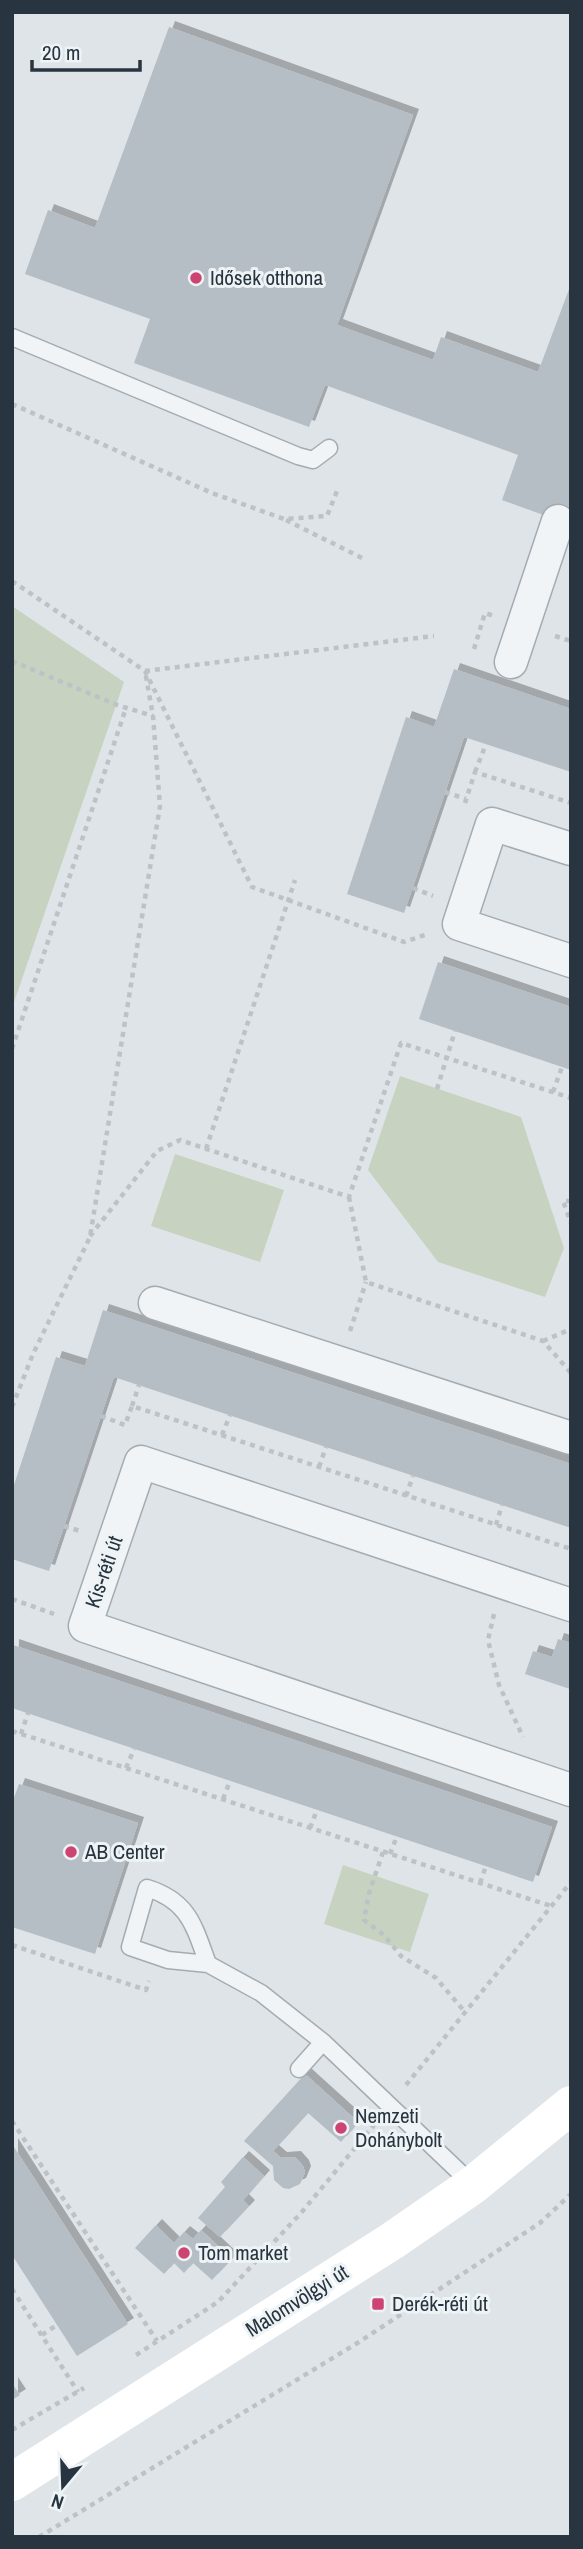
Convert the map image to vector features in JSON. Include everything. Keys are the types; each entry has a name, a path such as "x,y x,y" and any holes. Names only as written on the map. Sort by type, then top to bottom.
{"main road":[{"name":"Malomvölgyi út","path":"12,2482 392,2241 473,2185 571,2105"}],"street":[{"path":"511,662 558,521"},
{"path":"571,849 492,824 459,924 571,961"},
{"path":"155,1303 571,1438"},
{"name":"Kis-réti út","path":"571,1605 141,1462 85,1626 571,1790"}],"lane":[{"path":"12,337 298,456 313,460 328,448"},
{"path":"208,1964 190,1917 166,1894 147,1888 130,1947 168,1960 208,1964 261,1993 323,2042 473,2185"},
{"path":"299,2069 323,2042"}],"path":[{"path":"12,404 212,493 284,519 366,560"},
{"path":"284,519 327,516 337,491"},
{"path":"12,581 145,671 252,887 404,942 459,924"},
{"path":"145,671 434,636"},
{"path":"12,661 126,708 153,716"},
{"path":"90,1237 160,806 153,716 145,671"},
{"path":"12,1049 126,708"},
{"path":"475,772 486,744"},
{"path":"445,792 466,799"},
{"path":"206,1149 295,880"},
{"path":"413,888 433,896"},
{"path":"437,1089 455,1031"},
{"path":"340,1363 366,1282 349,1197 401,1043 571,1098"},
{"path":"553,1092 562,1067"},
{"path":"12,1407 33,1354 90,1237 157,1151 180,1140 349,1197"},
{"path":"571,1201 563,1200 571,1223"},
{"path":"366,1282 543,1341 571,1373"},
{"path":"543,1341 571,1329"},
{"path":"101,1416 125,1425 139,1385"},
{"path":"132,1406 571,1549"},
{"path":"222,1436 230,1415"},
{"path":"319,1467 326,1447"},
{"path":"406,1496 413,1476"},
{"path":"496,1525 502,1505"},
{"path":"64,1525 85,1533"},
{"path":"505,1583 488,1640 499,1685 522,1732 530,1776"},
{"path":"12,1599 85,1626"},
{"path":"21,1734 28,1713"},
{"path":"12,1731 551,1906"},
{"path":"127,1768 134,1749"},
{"path":"223,1800 230,1781"},
{"path":"310,1828 317,1810"},
{"path":"390,1854 397,1836"},
{"path":"383,1852 369,1893 364,1920 384,1935 401,1956 436,1978 465,2012"},
{"path":"480,1883 486,1866"},
{"path":"134,2356 218,2302 301,2213 571,1882"},
{"path":"12,1945 146,1990 150,1978"},
{"path":"12,2121 157,2341"},
{"path":"39,2537 359,2342 540,2223 571,2194"},
{"path":"12,2289 78,2392"},
{"path":"42,2335 57,2325"},
{"path":"12,2430 89,2386"}],"green space":[{"path":"12,606 124,682 12,1008"},
{"path":"400,1076 521,1117 564,1248 545,1297 438,1262 368,1170"},
{"path":"175,1154 284,1190 260,1262 151,1226"},
{"path":"343,1865 429,1894 410,1952 324,1924"}],"building":[{"name":"Idősek otthona","path":"169,27 413,115 337,325 433,360 441,337 538,372 571,284 571,525 502,500 518,455 325,385 309,427 134,363 150,319 25,274 48,210 95,228"},
{"path":"454,669 571,709 571,772 464,737 404,913 347,894 406,717 434,727"},
{"path":"438,962 571,1007 571,1070 419,1019"},
{"path":"103,1310 571,1464 571,1528 114,1377 49,1571 12,1559 12,1491 56,1357 85,1366"},
{"path":"558,1639 571,1643 570,1689 525,1674 533,1651 552,1657"},
{"path":"13,1645 552,1827 533,1882 12,1708"},
{"name":"AB Center","path":"19,1784 138,1823 95,1954 12,1927 12,1803"},
{"path":"305,2074 358,2122 341,2142 308,2113 273,2151 281,2158 295,2157 303,2166 305,2172 300,2184 289,2189 283,2188 274,2180 273,2166 244,2141"},
{"path":"12,2144 128,2324 77,2356 12,2255"},
{"path":"243,2157 264,2176 243,2200 249,2206 220,2237 198,2218 225,2187 221,2182"},
{"name":"Tom market","path":"156,2225 174,2243 184,2232 193,2239 201,2230 232,2259 212,2280 193,2263 184,2273 174,2263 164,2274 135,2248"},
{"path":"12,2383 20,2395 12,2400"}],"place":[{"name":"Idősek otthona","path":"196,278"},
{"name":"AB Center","path":"71,1852"},
{"name":"Nemzeti Dohánybolt","path":"341,2128"},
{"name":"Tom market","path":"184,2253"},
{"name":"Derék-réti út","path":"378,2304"}]}
